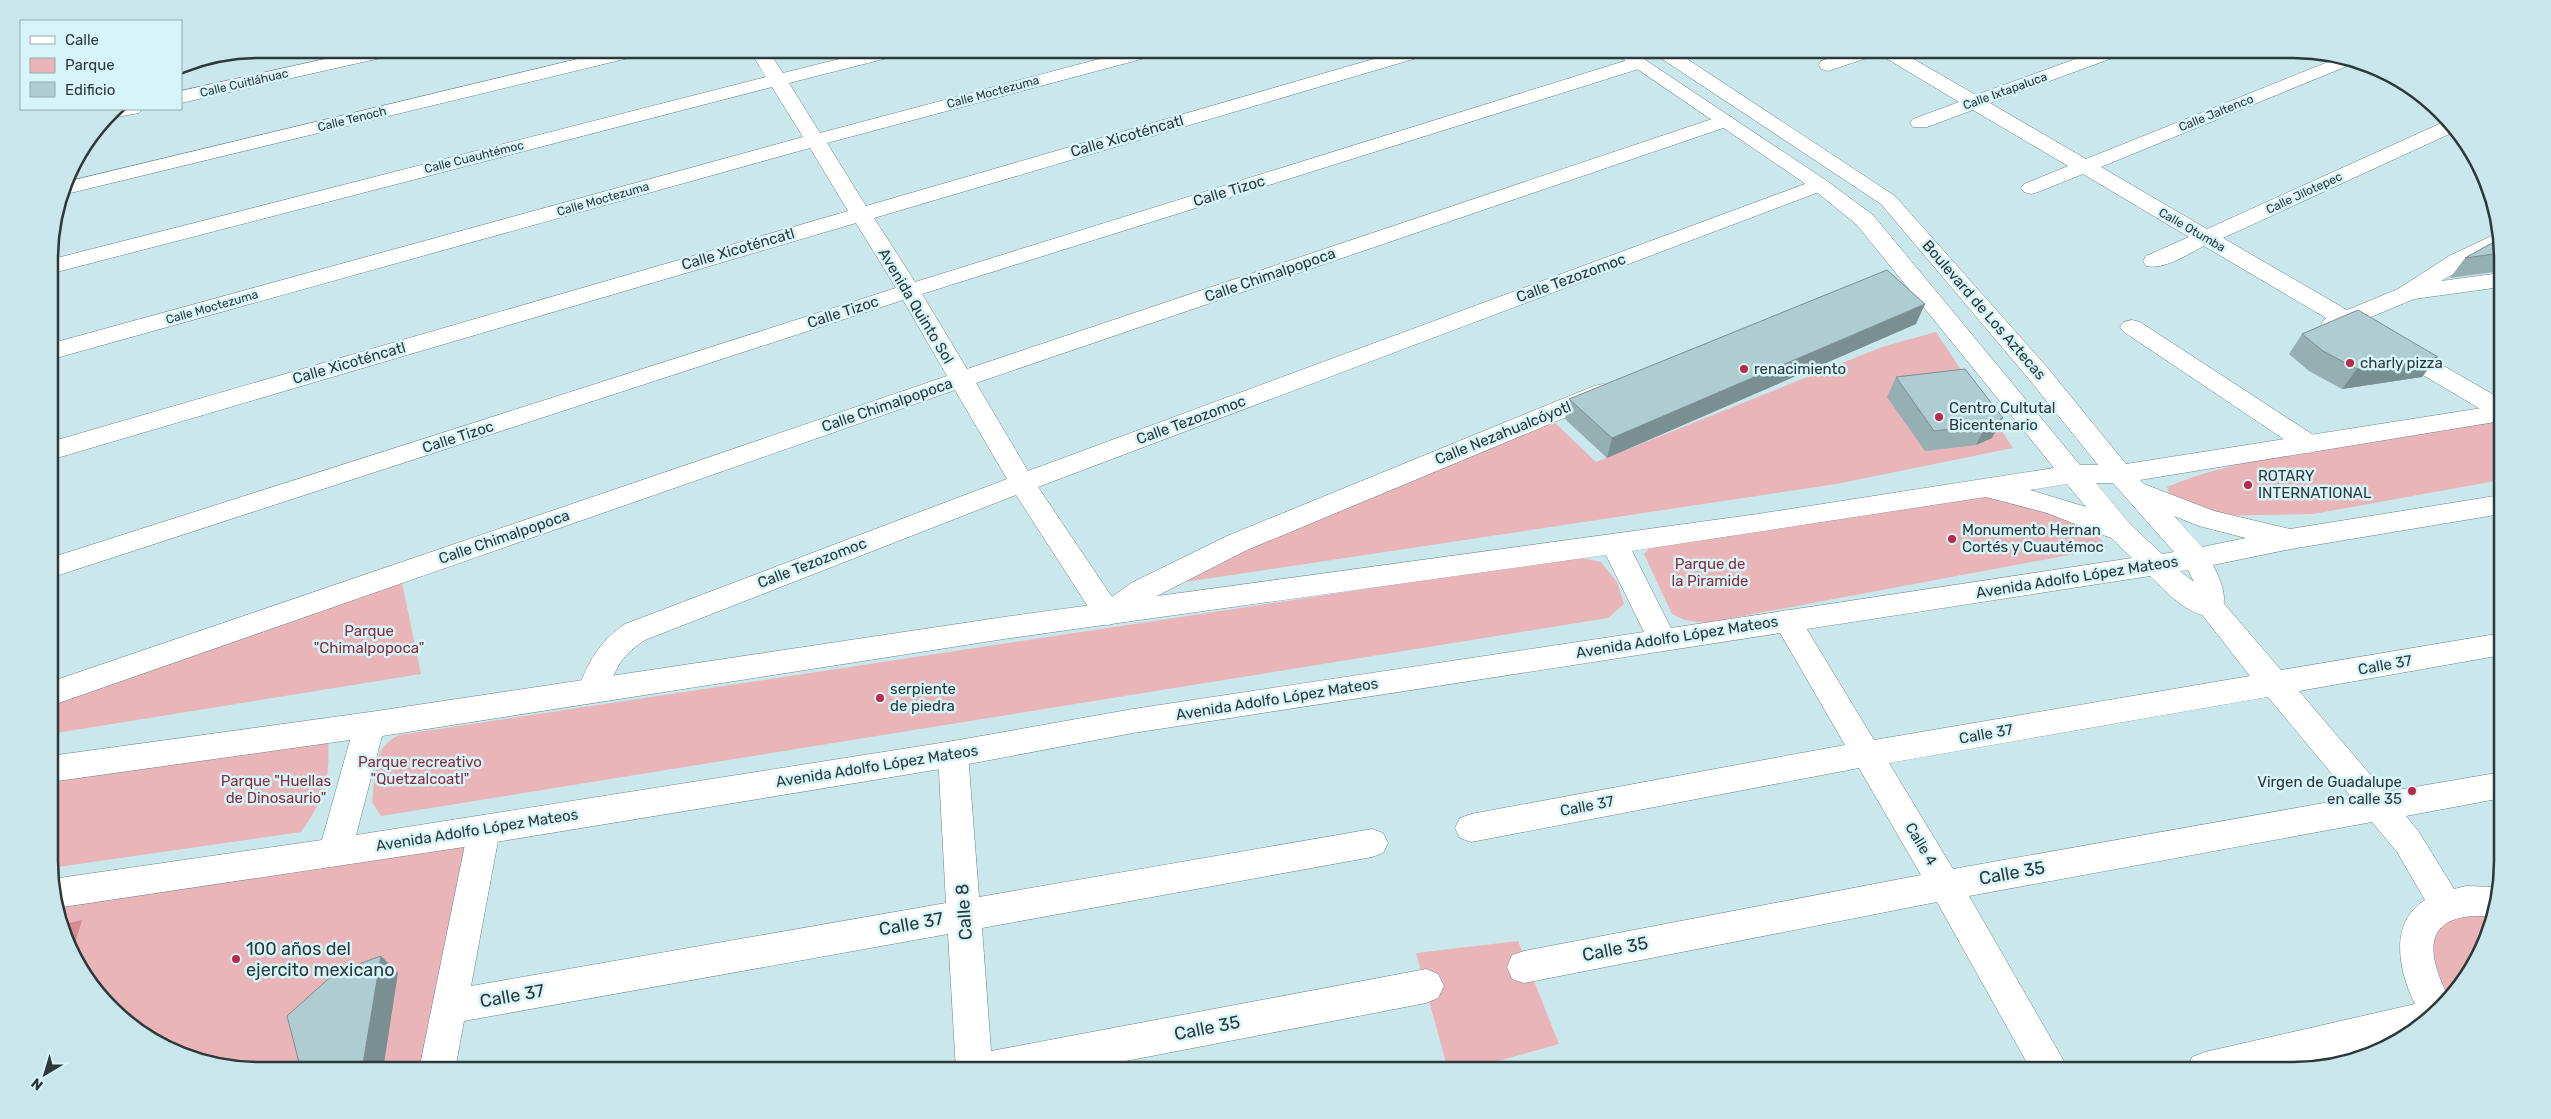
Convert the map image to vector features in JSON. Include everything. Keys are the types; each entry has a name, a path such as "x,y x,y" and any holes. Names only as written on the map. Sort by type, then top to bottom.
{"street":[{"name":"Calle Cuitláhuac","path":"182,98 355,58"},
{"name":"Calle Tenoch","path":"71,187 604,58"},
{"name":"Avenida Quinto Sol","path":"764,58 909,291 1022,483 1108,614"},
{"name":"Calle Cuauhtémoc","path":"58,265 863,58"},
{"name":"Calle Moctezuma","path":"58,350 816,140 1123,58"},
{"name":"Calle Xicoténcatl","path":"58,450 859,213 1396,58"},
{"path":"1630,58 1820,185 1865,220 1897,274 2120,532 2177,585 2210,607 2408,842 2472,902"},
{"name":"Boulevard de Los Aztecas","path":"1674,58 1888,200 2037,372 2127,482 2196,558 2209,585 2210,607"},
{"path":"1828,65 1849,58"},
{"name":"Calle Otumba","path":"1898,58 2494,407"},
{"name":"Calle Ixtapaluca","path":"1920,123 2095,58"},
{"name":"Calle Tizoc","path":"58,565 909,291 1638,63"},
{"name":"Calle Jaltenco","path":"2032,188 2341,63"},
{"name":"Calle Chimalpopoca","path":"58,691 960,380 1725,121"},
{"name":"Calle Jilotepec","path":"2154,261 2446,128"},
{"name":"Calle Tezozomoc","path":"592,691 604,659 617,644 634,632 1022,483 1820,185"},
{"path":"2309,334 2406,294 2457,261 2493,242"},
{"path":"2406,294 2494,281"},
{"path":"2132,327 2309,444"},
{"name":"Calle Nezahualcóyotl","path":"1108,614 1141,591 1236,543 1623,383"},
{"path":"2127,482 2309,444 2494,412"},
{"path":"58,768 370,726 1108,614 1615,544 2071,474 2127,482 2208,519 2291,539"},
{"path":"1977,489 2012,495 2053,506 2120,532 2196,558"},
{"name":"Avenida Adolfo López Mateos","path":"60,893 484,830 953,754 1133,721 2155,565 2291,539 2494,506"},
{"path":"1615,544 1662,640"},
{"name":"Calle 4","path":"1787,621 1945,885 2046,1062"},
{"name":"Calle 37","path":"1471,828 1867,754 2494,645"},
{"path":"335,851 370,726"},
{"name":"Calle 8","path":"953,754 973,1062"},
{"name":"Calle 35","path":"1524,967 1945,885 2380,808 2494,786"},
{"path":"439,1062 484,830"},
{"name":"Calle 37","path":"450,1008 1372,843"},
{"path":"2434,1004 2418,974 2415,956 2416,938 2422,924 2432,913 2472,902"},
{"name":"Calle 35","path":"1029,1062 1426,986"},
{"path":"2239,1062 2412,1022"}],"green space":[{"path":"1936,332 2013,448 1836,484 1185,582 1173,571 1552,420 1596,462 1882,347"},
{"path":"2494,422 2494,481 2313,514 2213,516 2171,498 2167,487 2208,472 2250,462 2438,428"},
{"name":"Parque de la Piramide","path":"1987,489 2088,522 2107,548 1705,623 1685,620 1672,614 1644,554 1666,530"},
{"name":"Parque recreativo \"Quetzalcoatl\"","path":"1578,557 1601,562 1617,582 1624,604 1608,618 381,816 372,802 376,763 379,755 390,740 399,735"},
{"name":"Parque \"Chimalpopoca\"","path":"402,583 421,674 58,733 58,702"},
{"name":"Parque \"Huellas de Dinosaurio\"","path":"328,736 328,764 325,787 316,808 301,832 58,867 58,779"},
{"path":"497,831 450,1062 258,1062 219,1058 181,1046 147,1028 126,1012 107,993 91,972 78,950 61,901"},
{"path":"2489,904 2473,950 2460,972 2436,1002 2432,995 2426,928"},
{"path":"1518,941 1559,1044 1494,1062 1446,1062 1416,953"}],"shaded area":[{"path":"82,920 75,943 73,938 67,923"}],"building":[{"path":"2493,243 2494,254 2465,258"},
{"name":"renacimiento","path":"1887,270 1925,304 1612,438 1569,399"},
{"path":"2358,310 2438,357 2357,369 2323,351 2302,334"},
{"path":"1965,369 2003,418 1986,425 1934,431 1896,377"},
{"path":"381,956 363,1062 299,1062 287,1016 336,972"}],"place":[{"name":"charly pizza","path":"2350,363"},
{"name":"renacimiento","path":"1744,369"},
{"name":"Centro Cultutal Bicentenario","path":"1939,417"},
{"name":"ROTARY INTERNATIONAL","path":"2248,485"},
{"name":"Monumento Hernan Cortés y Cuautémoc","path":"1952,539"},
{"name":"serpiente de piedra","path":"880,698"},
{"name":"Virgen de Guadalupe en calle 35","path":"2412,791"},
{"name":"100 años del ejercito mexicano","path":"236,959"}]}
